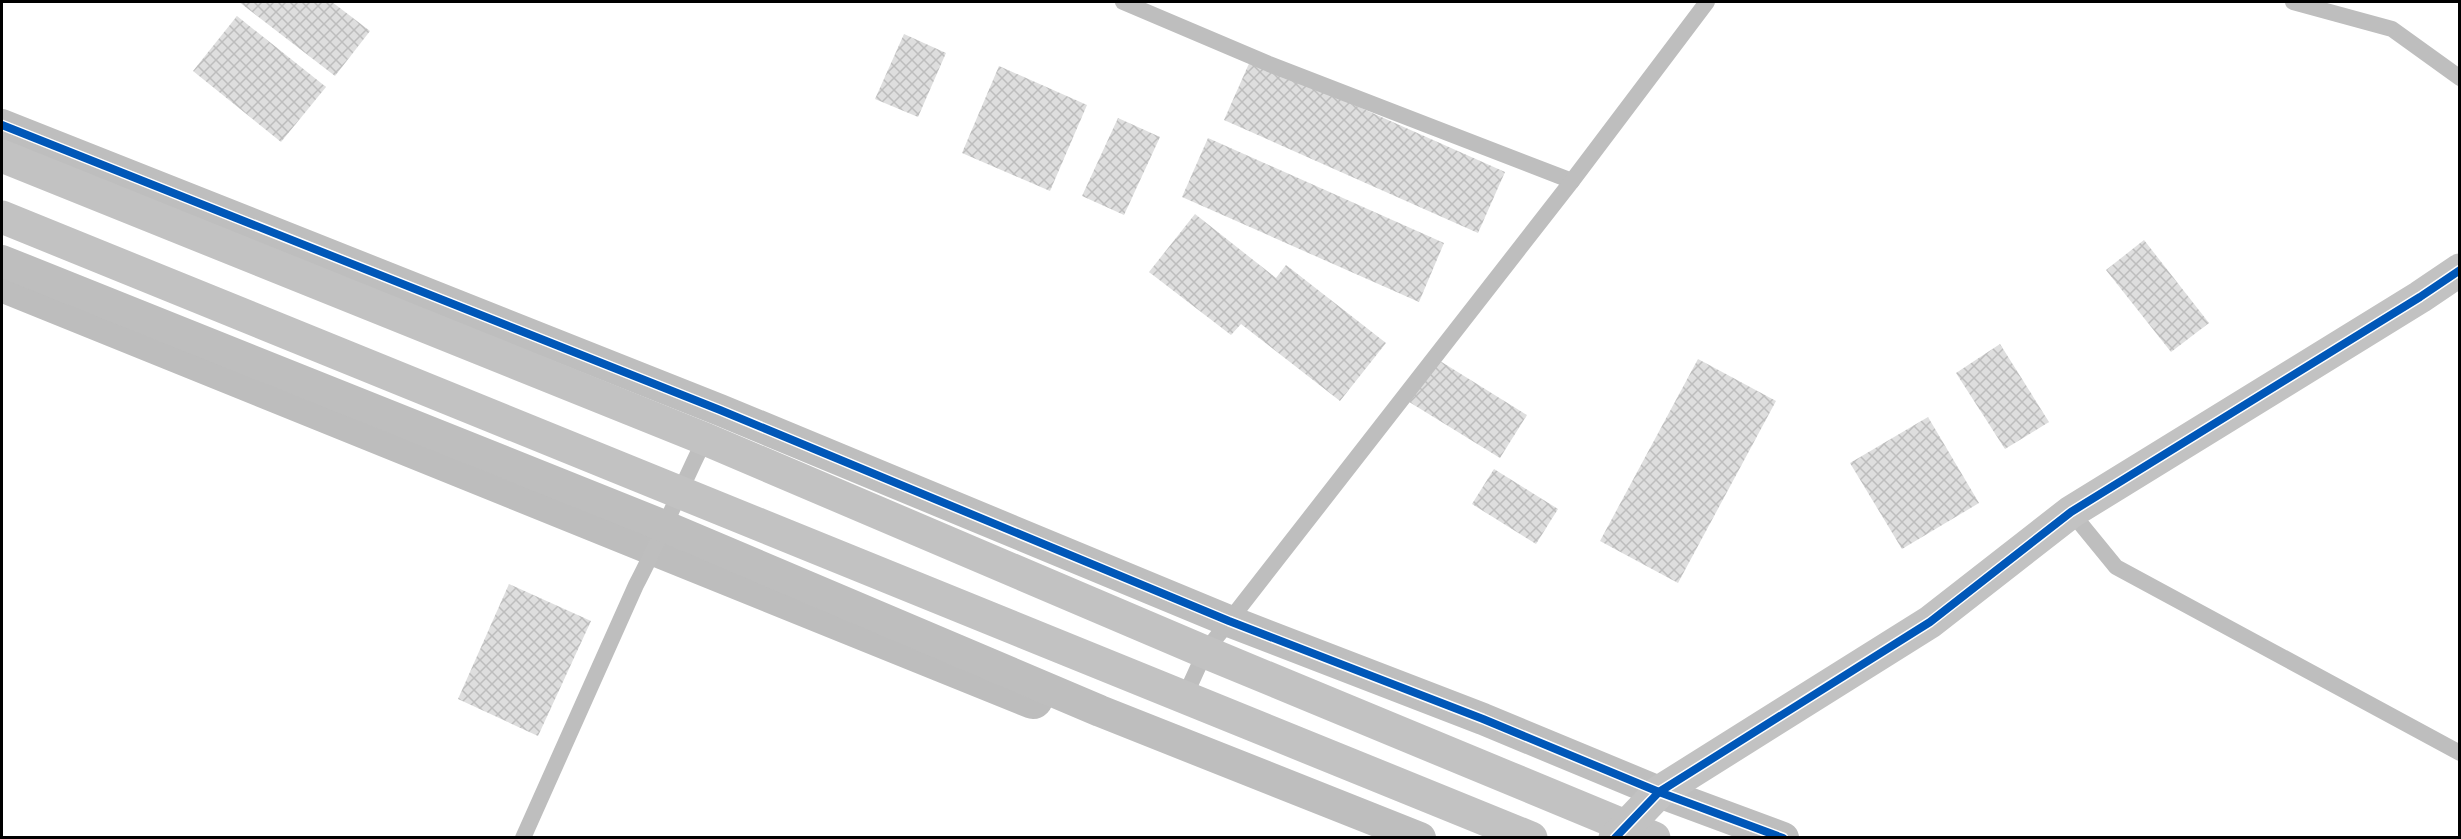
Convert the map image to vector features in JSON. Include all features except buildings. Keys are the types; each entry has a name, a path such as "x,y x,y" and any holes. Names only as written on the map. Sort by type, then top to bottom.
{"main road":[{"path":"2,156 705,439 1632,834 1659,792 1930,622 2071,512 2460,270"},
{"path":"2,217 1531,837"}],"street":[{"path":"2,125 720,410 1229,621 1483,719 1659,792 1783,837"},
{"path":"2,261 660,536 1420,837"}],"lane":[{"path":"1124,2 1269,64 1572,181"},
{"path":"1185,696 1205,652 1572,181 1707,2"},
{"path":"2294,2 2392,29 2460,78"},
{"path":"523,837 679,491 720,410"},
{"path":"2071,512 2116,567 2460,753"}],"waterway":[{"path":"2,282 1033,699"}],"cycle path":[{"path":"2,125 720,410 1229,621 1483,719 1659,792 1783,838"},
{"path":"1615,838 1659,792 1930,622 2071,512 2460,270"}]}
